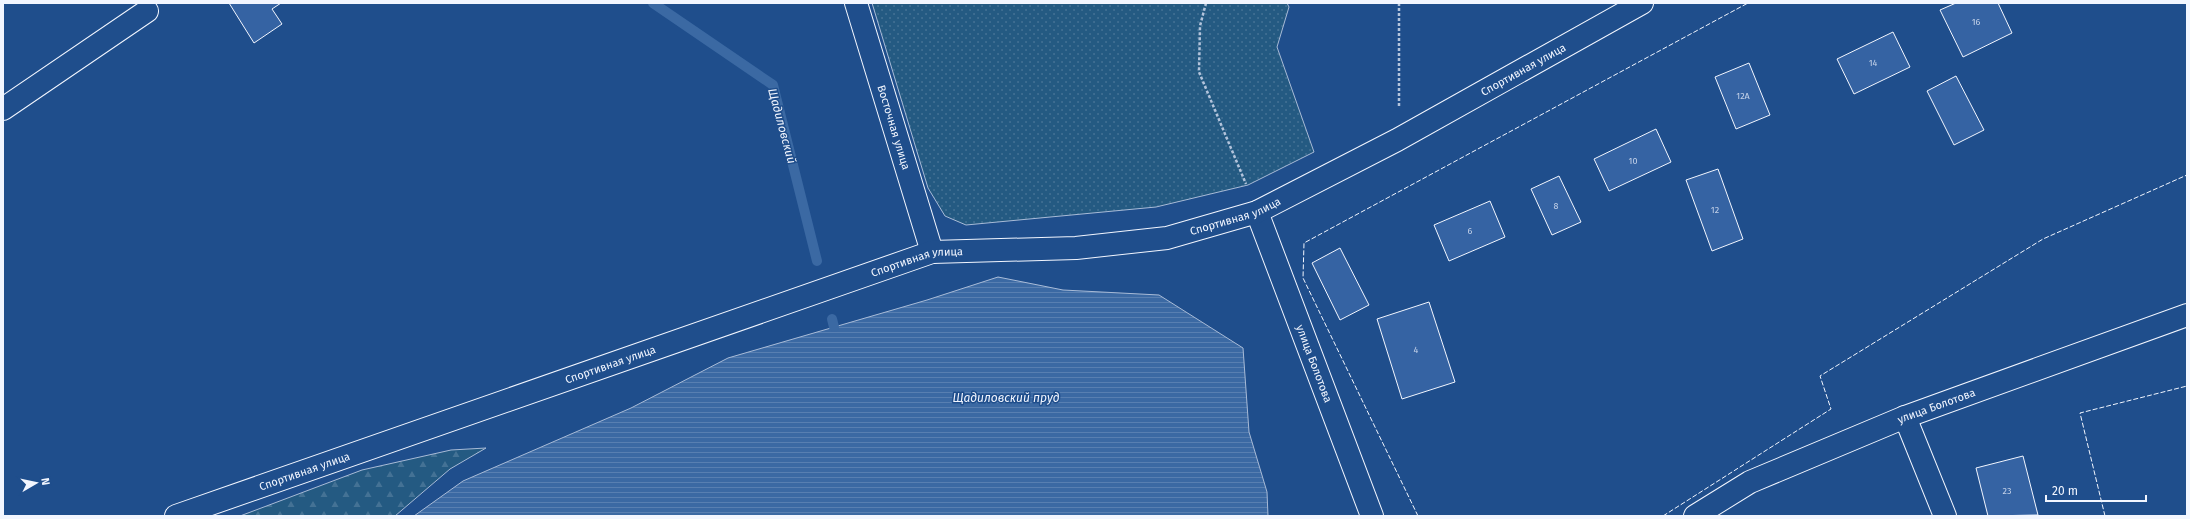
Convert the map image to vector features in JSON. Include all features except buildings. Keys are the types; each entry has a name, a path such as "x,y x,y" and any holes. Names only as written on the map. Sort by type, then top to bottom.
{"street":[{"name":"Восточная улица","path":"856,3 932,252"},
{"name":"Спортивная улица","path":"176,516 932,252 1076,248 1167,238 1257,212 1397,140 1642,3"},
{"path":"3,109 147,11"},
{"name":"улица Болотова","path":"1257,212 1372,516"},
{"name":"улица Болотова","path":"1695,516 1750,482 1905,417 2187,315"},
{"path":"1905,417 1945,516"}],"path":[{"path":"1206,3 1200,26 1200,72 1257,212"},
{"path":"1397,140 1401,84 1399,3"}],"green space":[{"path":"872,3 1287,3 1289,7 1277,47 1314,152 1248,185 1156,207 966,225 945,216 928,188"},
{"path":"486,448 450,469 395,516 240,516 362,470 451,450"}],"water":[{"name":"Щадиловский пруд","path":"998,277 1063,290 1159,295 1243,348 1249,432 1267,492 1268,516 414,516 463,481 631,408 728,358 927,300"}],"waterway":[{"name":"Щадиловский","path":"653,3 773,85 817,261"},
{"path":"832,319 834,327"}],"fence":[{"path":"1418,516 1303,278 1304,243 1748,3"},
{"path":"1663,516 1831,409 1820,376 2043,239 2187,175"},
{"path":"2105,516 2080,413 2187,386"}]}
